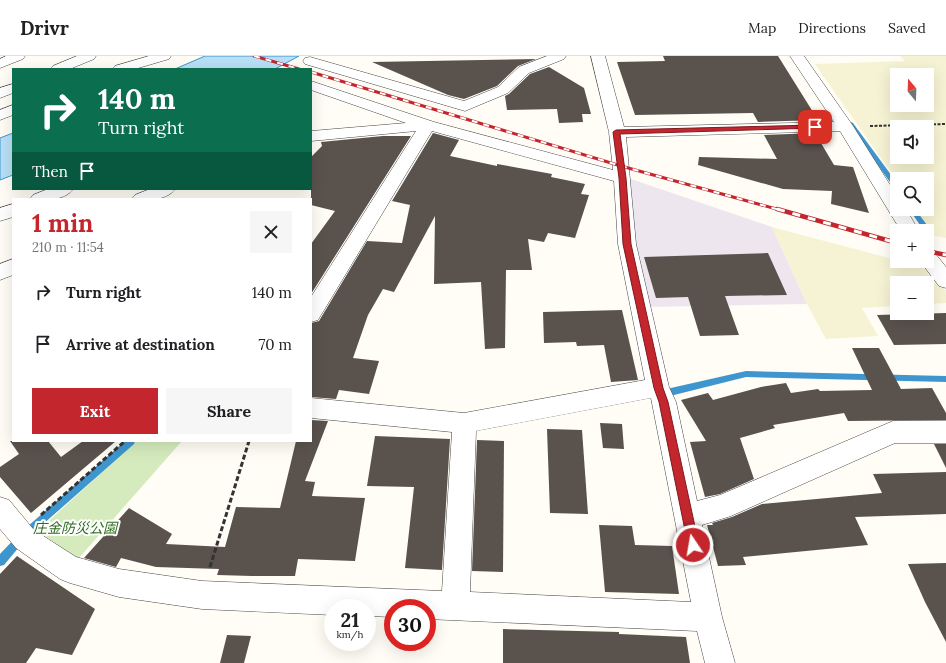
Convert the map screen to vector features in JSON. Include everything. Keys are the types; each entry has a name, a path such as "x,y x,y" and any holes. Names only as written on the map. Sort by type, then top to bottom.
{"street":[{"path":"0,64 18,56"},
{"path":"60,68 89,56"},
{"path":"123,68 164,56"},
{"path":"309,61 465,106 503,90 524,70 559,56"},
{"path":"598,56 616,132 622,178 627,244 708,616 720,663"},
{"path":"797,56 845,126 906,224"},
{"path":"312,85 428,125 622,178"},
{"path":"0,93 12,88"},
{"path":"0,115 12,110"},
{"path":"312,136 428,125"},
{"path":"312,312 428,125"},
{"path":"616,132 845,126"},
{"path":"42,198 62,190"},
{"path":"144,198 164,190"},
{"path":"0,215 12,210"},
{"path":"934,266 946,281"},
{"path":"0,273 12,267"},
{"path":"312,408 464,430 661,395"},
{"path":"455,606 464,430"},
{"path":"687,516 722,507 893,432 946,432"},
{"path":"0,510 22,537 70,569 119,583 202,595 708,616"}],"path":[{"path":"863,126 946,124"},
{"path":"22,537 124,442"},
{"path":"202,595 249,442"}],"shaded area":[{"path":"900,56 946,56 946,238 935,236 934,224 927,224 921,216 934,216 934,172 891,172 815,64 905,61"},
{"path":"628,178 772,227 807,304 650,307 635,244"},
{"path":"772,227 890,258 890,268 930,269 946,291 946,303 934,304 934,276 890,276 890,306 862,308 878,336 826,339 807,304"}],"green space":[{"name":"庄金防災公園","path":"135,442 181,442 78,559 38,531"}],"water":[{"path":"205,56 299,56 277,68 177,68"},
{"path":"12,133 12,175 0,180 0,138"}],"building":[{"path":"663,56 778,56 818,120 758,122 753,113 635,115 617,62 665,61"},
{"path":"536,59 518,66 497,86 464,99 448,95 372,62"},
{"path":"549,67 584,88 591,114 582,114 583,122 559,123 557,109 507,110 505,96 530,74"},
{"path":"433,133 459,140 450,156 497,166 497,164 552,174 551,177 585,184 581,194 589,195 575,238 548,233 544,242 528,239 532,270 506,270 505,348 485,349 481,282 434,284 435,216 394,292 383,289 368,315 353,358 379,361 369,394 339,390 336,399 312,397 312,323 319,321 367,241 402,243 410,205 392,201"},
{"path":"815,133 834,165 853,167 869,213 831,204 832,191 783,189 698,165 699,157 777,159 764,135"},
{"path":"383,136 411,136 312,292 312,243 335,211 312,205 312,156 322,146 321,142"},
{"path":"768,253 787,295 725,296 739,335 700,336 688,297 656,298 644,257"},
{"path":"622,310 638,380 611,382 604,345 577,346 576,342 544,343 543,312"},
{"path":"934,313 946,313 946,344 894,345 877,315 890,315 890,320 934,320"},
{"path":"852,348 879,348 901,389 932,388 946,413 946,420 848,421 844,413 773,425 775,428 740,438 754,479 720,494 705,497 690,442 706,441 681,400 708,393 713,400 761,387 786,383 791,393 818,389 820,391 872,390"},
{"path":"312,420 328,421 305,481 315,482 312,496 365,498 355,561 298,559 295,576 252,576 217,575 219,569 156,567 121,558 116,567 84,558 129,508 172,534 166,544 225,547 236,507 280,508 296,442 312,442"},
{"path":"600,423 622,424 624,449 603,448"},
{"path":"547,429 582,430 588,514 550,513"},
{"path":"375,436 450,439 442,570 405,568 414,487 367,486"},
{"path":"477,440 504,441 503,572 472,571"},
{"path":"10,441 49,442 61,457 82,442 115,442 31,513 0,477 0,467 19,454"},
{"path":"934,444 946,444 946,468"},
{"path":"946,472 946,514 855,517 868,545 743,557 746,565 718,566 707,525 713,525 712,523 732,517 762,504 882,493 873,474"},
{"path":"599,525 632,526 635,545 672,546 679,594 605,592"},
{"path":"17,556 95,609 72,655 36,648 26,663 0,663 0,574"},
{"path":"946,563 946,642 925,602 908,564"},
{"path":"503,629 619,632 619,634 686,637 690,663 503,663"},
{"path":"227,635 251,636 244,663 220,663"}],"waterway":[{"path":"851,124 890,178"},
{"path":"917,216 923,224"},
{"path":"662,394 746,374 946,379"},
{"path":"0,561 22,537 130,442"}],"railway":[{"path":"254,56 296,68"},
{"path":"312,72 621,166 780,210"},
{"path":"777,209 890,241"},
{"path":"934,252 946,255"}],"route":[{"path":"693,545 664,402 658,388 627,244 621,166 616,132 815,127"}]}
